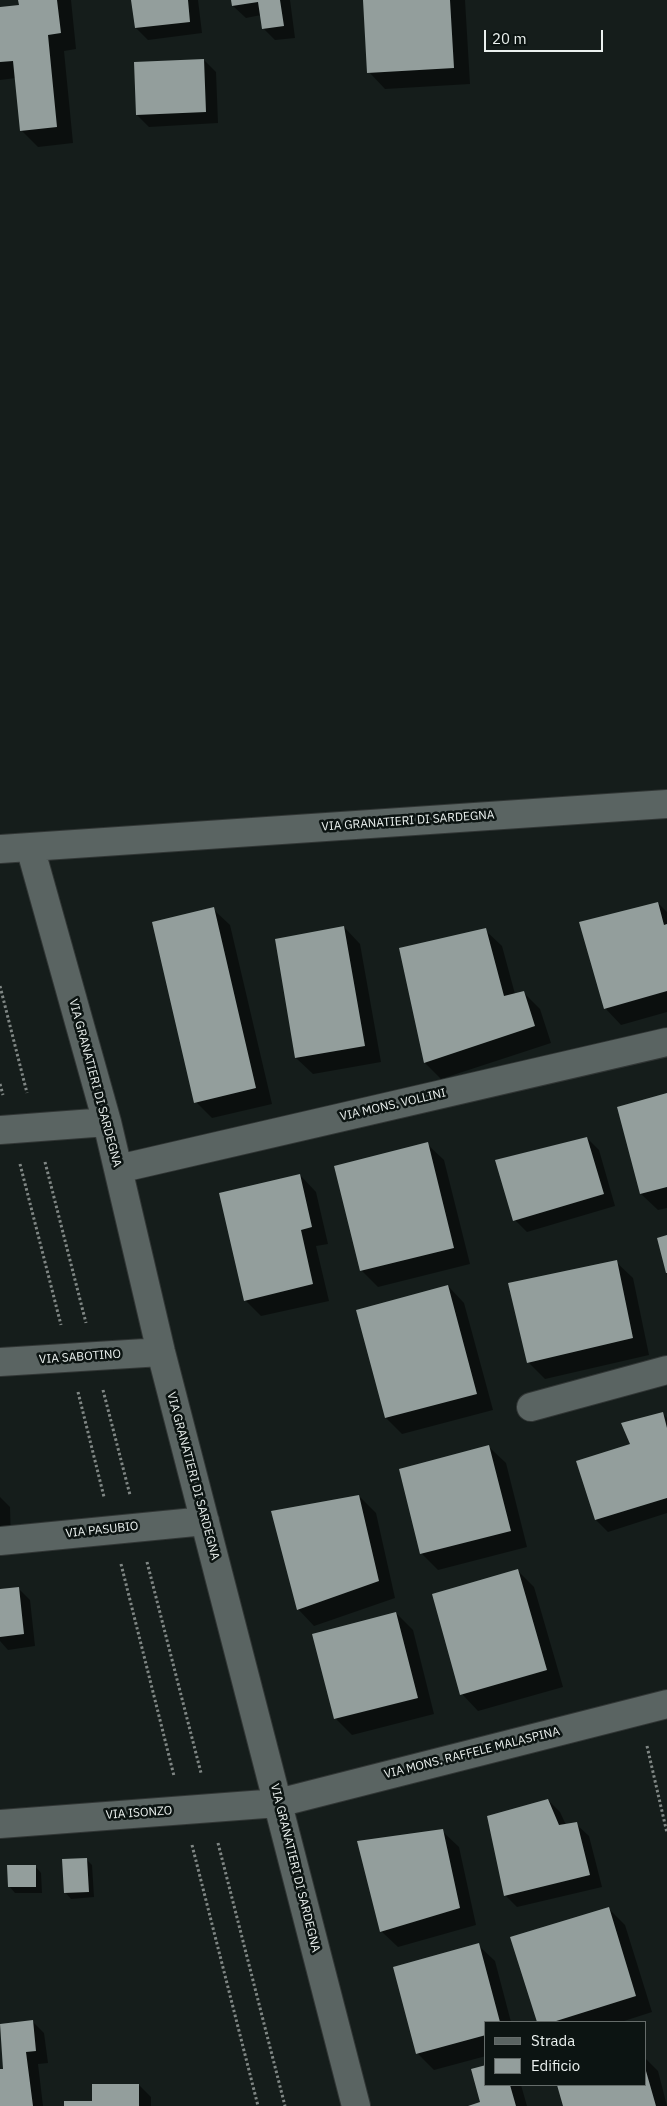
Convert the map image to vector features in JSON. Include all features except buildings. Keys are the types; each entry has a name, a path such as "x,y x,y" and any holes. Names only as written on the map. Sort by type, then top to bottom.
{"street":[{"name":"VIA GRANATIERI DI SARDEGNA","path":"0,849 667,804"},
{"name":"VIA GRANATIERI DI SARDEGNA","path":"30,846 107,1122 161,1352 356,2106"},
{"name":"VIA MONS. VOLLINI","path":"118,1168 667,1042"},
{"path":"6,1130 107,1122"},
{"name":"VIA SABOTINO","path":"0,1362 161,1352"},
{"path":"531,1407 667,1370"},
{"name":"VIA PASUBIO","path":"0,1541 205,1521"},
{"name":"VIA MONS. RAFFELE MALASPINA","path":"278,1803 667,1704"},
{"name":"VIA ISONZO","path":"0,1824 278,1803"}],"path":[{"path":"0,1084 6,1130 69,1357 258,2106"},
{"path":"639,1711 667,1833"}]}
